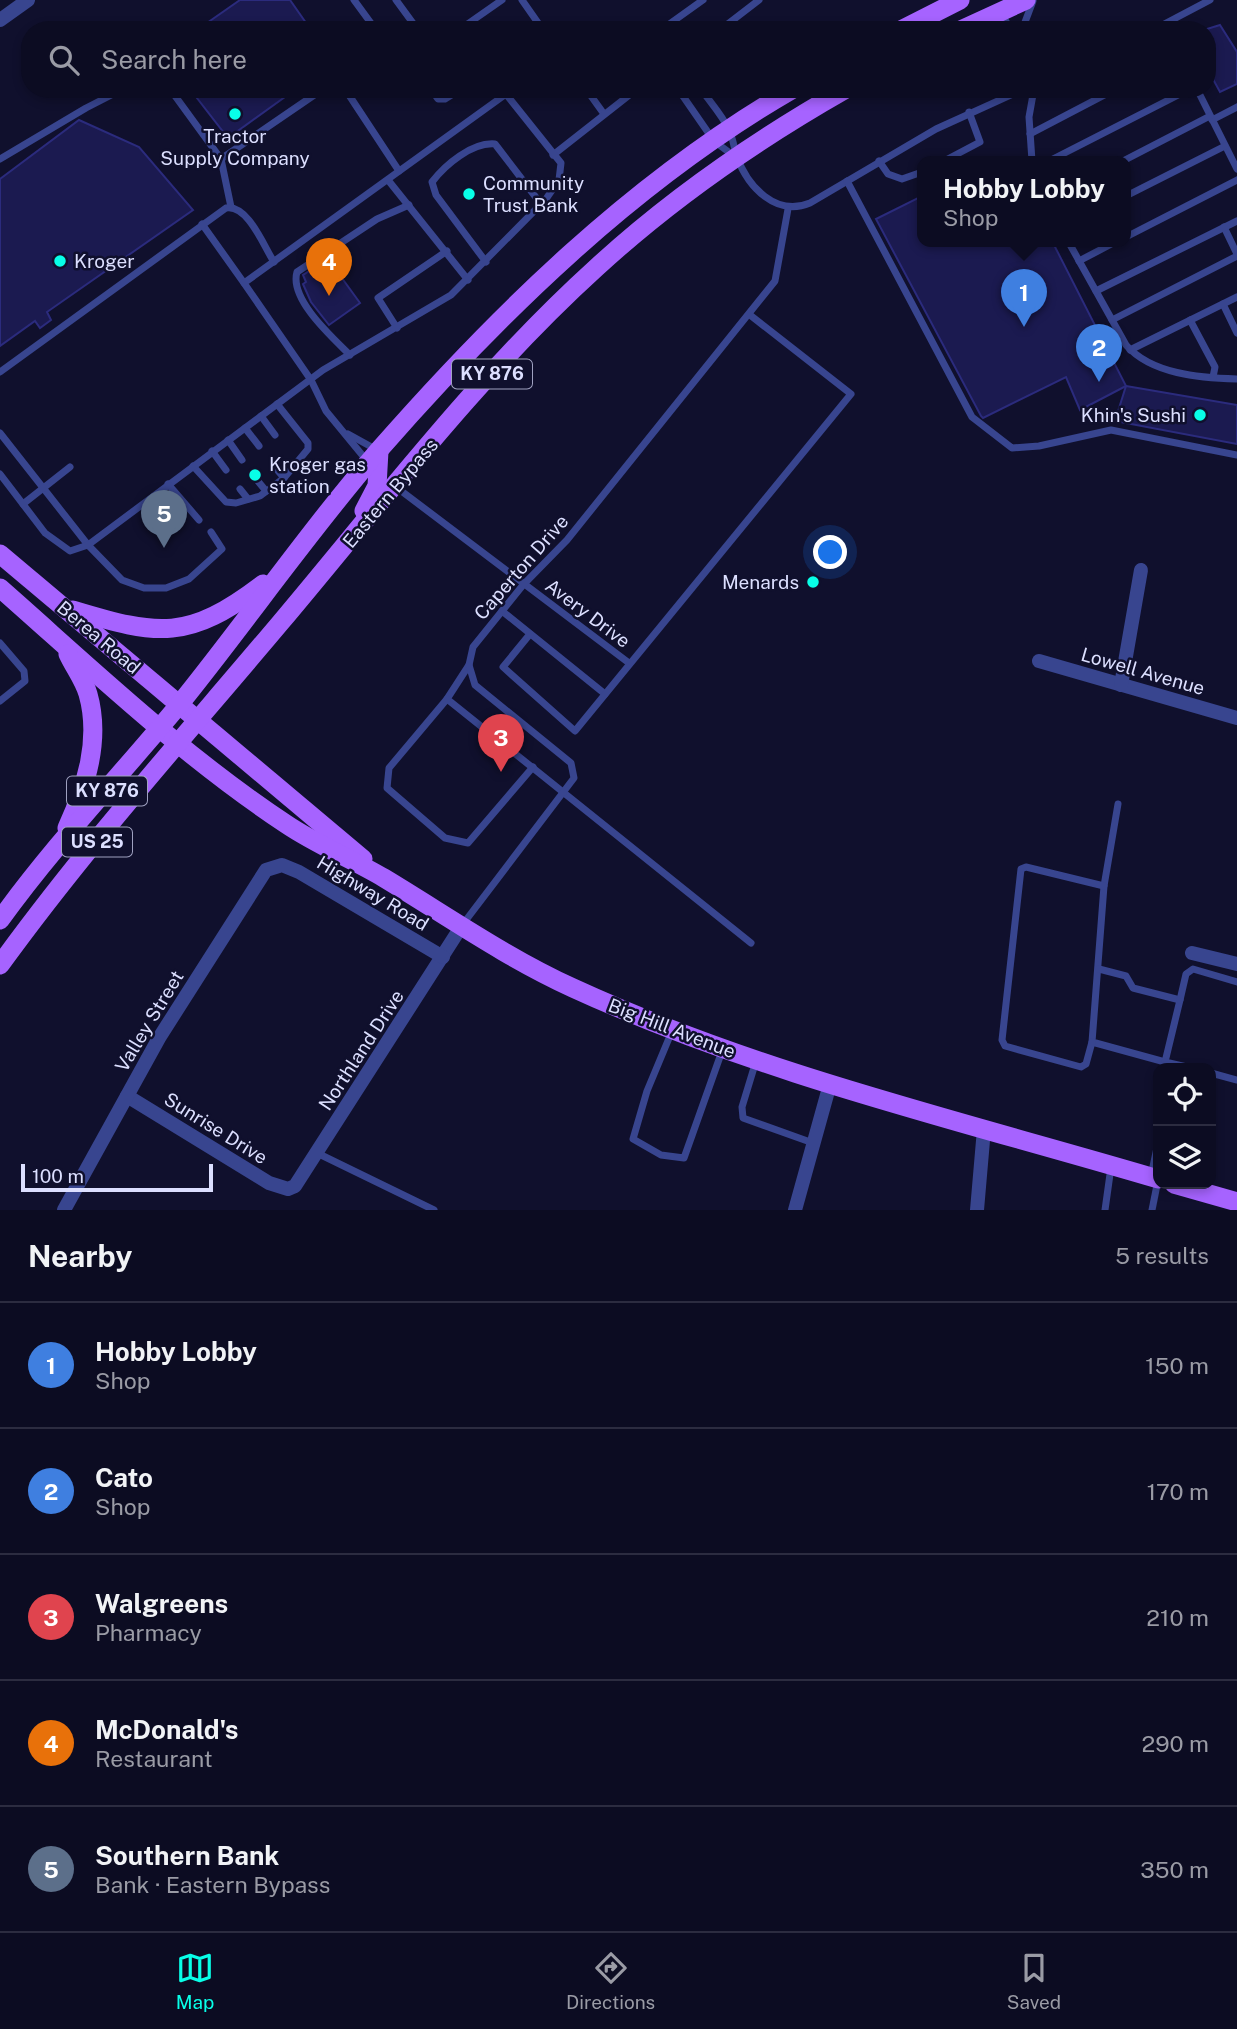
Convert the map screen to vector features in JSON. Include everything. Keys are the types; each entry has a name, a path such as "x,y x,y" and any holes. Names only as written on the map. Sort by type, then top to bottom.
{"main road":[{"path":"919,21 960,0"},
{"path":"976,21 1001,6 1026,0"},
{"name":"Eastern Bypass","path":"0,920 179,704 283,569 379,451 480,339 580,245 633,200 722,135 779,98"},
{"name":"Eastern Bypass","path":"0,965 32,921 197,722 471,397 596,268 651,220 798,117 831,98"},
{"path":"327,568 372,499 379,476 379,451"},
{"name":"Berea Road","path":"0,554 197,722"},
{"path":"63,607 131,627 167,629 187,626 227,611 283,569"},
{"name":"Berea Road","path":"0,588 159,728"},
{"path":"54,854 83,792 93,728 87,693 63,643"},
{"name":"Big Hill Avenue","path":"197,722 334,833 382,877"},
{"name":"Big Hill Avenue","path":"159,728 284,823 382,877 461,927 570,987 672,1030 756,1060 1153,1178"},
{"path":"1192,1189 1237,1202"}],"street":[{"path":"0,20 27,0"},
{"path":"1121,685 1141,570"},
{"name":"Lowell Avenue","path":"1039,661 1237,718"},
{"name":"Highway Road","path":"282,865 299,872 443,957"},
{"name":"Valley Street","path":"64,1210 127,1096 252,889 266,870 282,865"},
{"name":"Northland Drive","path":"288,1189 300,1180 461,927"},
{"path":"1192,953 1236,960"},
{"path":"794,1210 830,1084"},
{"name":"Sunrise Drive","path":"127,1096 259,1178 288,1189"},
{"path":"977,1210 984,1129"}],"lane":[{"path":"354,0 369,21"},
{"path":"396,0 411,21"},
{"path":"472,21 502,0"},
{"path":"522,0 537,21"},
{"path":"674,21 703,0"},
{"path":"731,21 758,0"},
{"path":"1026,21 1034,0"},
{"path":"1176,21 1210,0"},
{"path":"0,159 105,98"},
{"path":"177,98 221,159 231,207 245,217 274,262"},
{"path":"221,159 310,98"},
{"path":"351,98 399,171"},
{"path":"244,284 496,98"},
{"path":"0,474 45,533 70,551 88,545 311,380 434,308 468,280 541,204 561,174 561,163 509,98"},
{"path":"592,98 604,114"},
{"path":"553,155 626,98"},
{"path":"687,98 722,135 737,159"},
{"path":"705,98 722,135 737,159 764,195 778,206 788,209 810,203 879,161 969,112 1002,98"},
{"path":"1031,156 1033,98"},
{"path":"1030,134 1099,98"},
{"path":"1059,156 1172,98"},
{"path":"1201,98 1237,169"},
{"path":"1131,157 1237,107"},
{"path":"953,156 980,142 969,112"},
{"path":"486,261 436,195 432,182 441,171 467,152 488,143 495,144 541,204"},
{"path":"1131,193 1225,146"},
{"path":"879,161 888,174 902,179 917,174"},
{"path":"388,180 468,280"},
{"path":"1131,234 1237,180"},
{"path":"846,181 972,417 996,438 1012,448 1039,446 1111,430 1237,455"},
{"path":"350,355 325,330 295,287 297,272 377,219 409,205"},
{"path":"0,372 202,223 231,207"},
{"name":"Caperton Drive","path":"533,767 468,843 446,838 387,788 389,768 447,699 469,665 472,647 523,585 567,540 775,281 788,209"},
{"path":"1096,291 1237,221"},
{"path":"202,223 311,380 326,411 363,456 365,468"},
{"path":"1112,320 1237,255 1224,228"},
{"path":"1071,247 1130,350 1138,358 1155,365 1237,379"},
{"path":"1079,261 1106,247"},
{"path":"397,328 378,298 447,251"},
{"path":"1130,350 1237,297"},
{"path":"1223,304 1237,333"},
{"path":"530,634 503,667 575,732 851,394 750,315"},
{"path":"1190,320 1215,367 1213,377"},
{"path":"193,466 226,502 236,503 248,499 266,491 284,478 308,449 308,443 277,404"},
{"path":"261,416 275,435"},
{"path":"245,428 259,446"},
{"path":"344,432 379,451"},
{"path":"0,433 88,545 122,580 144,588 166,588 189,579 222,549 211,532"},
{"path":"228,440 242,460"},
{"path":"212,451 226,470"},
{"path":"289,454 295,462"},
{"path":"274,466 284,478"},
{"path":"23,503 70,467"},
{"path":"257,480 266,491"},
{"path":"168,484 199,520"},
{"name":"Avery Drive","path":"395,487 629,663"},
{"path":"240,489 248,499"},
{"path":"502,611 605,694"},
{"path":"0,643 24,671 25,681 0,701"},
{"path":"461,927 574,778 571,763 475,685 469,665"},
{"path":"447,699 751,943"},
{"path":"1104,886 1026,867 1020,869 1002,1041 1005,1046 1081,1068 1086,1065 1092,1042 1104,886 1118,804"},
{"path":"1099,969 1126,976 1133,988 1180,1000"},
{"path":"1165,1063 1186,974 1193,969 1237,982"},
{"path":"672,1030 647,1090 633,1139 662,1155 684,1158 723,1048"},
{"path":"1092,1042 1159,1063"},
{"path":"756,1060 741,1113 749,1123 813,1143"},
{"path":"1216,1074 1237,1080"},
{"path":"317,1153 434,1210"},
{"path":"1105,1210 1111,1166"},
{"path":"1146,1210 1153,1206"}],"building":[{"path":"240,0 290,0 305,21 210,21"},
{"path":"1220,25 1237,52 1237,84 1220,92 1216,85 1216,26"},
{"name":"Tractor Supply Company","path":"197,98 284,98 228,138"},
{"name":"Kroger","path":"79,120 139,147 193,210 47,312 51,320 40,328 35,321 0,346 0,179"},
{"path":"917,198 917,247 1055,247 1126,386 1080,410 1066,377 983,418 876,219"},
{"path":"325,261 328,265 331,263 360,303 329,325 311,302 303,284 306,282 303,275"},
{"path":"1126,386 1237,405 1237,444 1115,421"}],"place":[{"name":"Tractor Supply Company","path":"235,114"},
{"name":"Community Trust Bank","path":"469,194"},
{"name":"Kroger","path":"60,261"},
{"name":"McDonald's","path":"329,296"},
{"name":"Hobby Lobby","path":"1024,327"},
{"name":"Cato","path":"1099,382"},
{"name":"Khin's Sushi","path":"1200,415"},
{"name":"Kroger gas station","path":"255,475"},
{"name":"Southern Bank","path":"164,548"},
{"name":"Menards","path":"813,582"},
{"name":"Walgreens","path":"501,772"}]}
